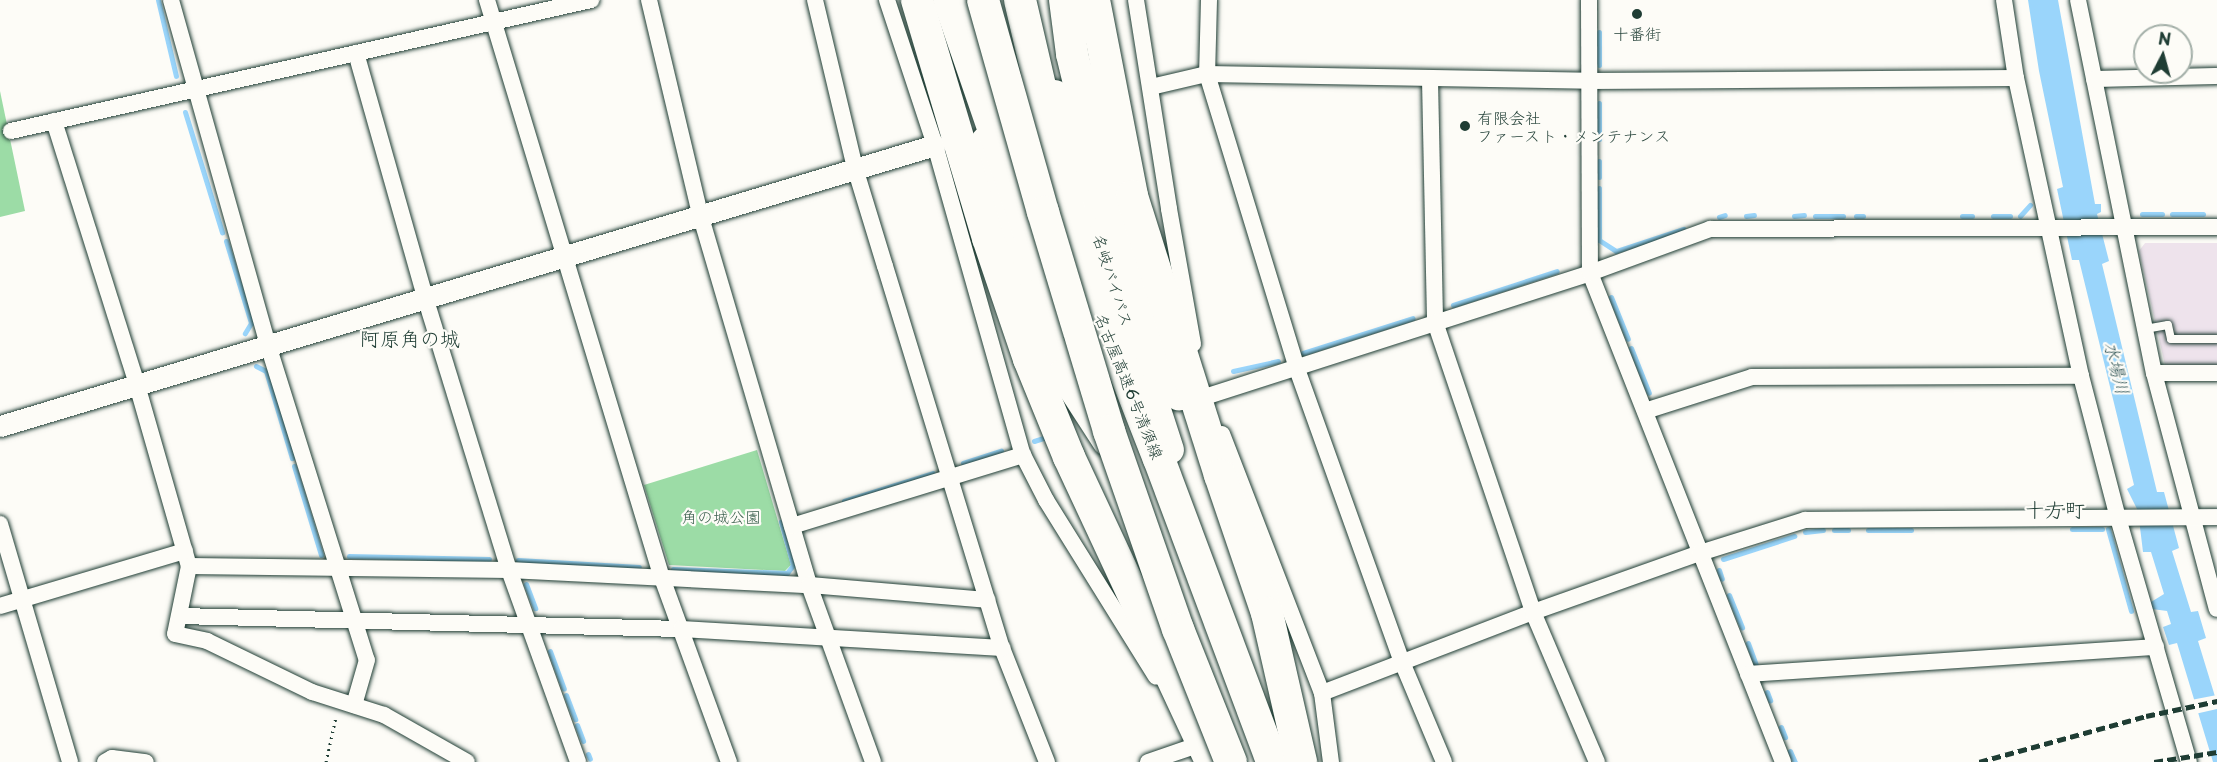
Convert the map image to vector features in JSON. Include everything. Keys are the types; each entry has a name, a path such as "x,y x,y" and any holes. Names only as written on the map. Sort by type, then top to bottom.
{"highway":[{"path":"917,0 988,238 1029,359 1069,457 1136,598 1200,757"},
{"path":"949,0 1057,307 1089,366"},
{"path":"949,0 994,179 1023,268 1062,373 1132,481"},
{"name":"名古屋高速6号清須線","path":"983,0 1042,212 1089,366 1178,629 1232,762"},
{"path":"988,0 1132,481 1232,762"},
{"name":"名古屋高速6号清須線","path":"1020,0 1069,210 1095,296 1159,459 1272,762"},
{"name":"名岐バイパス","path":"1028,0 1035,30 1163,427 1280,762"},
{"path":"1034,0 1035,30"},
{"path":"1065,0 1072,54 1107,200 1135,297 1157,350 1220,475"},
{"path":"1094,0 1132,196 1220,475 1267,613 1301,762"}],"street":[{"path":"171,0 194,90 268,345 367,660 347,703"},
{"path":"487,0 662,578 729,762"},
{"path":"11,131 591,0"},
{"path":"649,0 700,214 809,585 873,762"},
{"path":"814,0 855,168 950,480 1002,648 1047,762"},
{"path":"886,0 935,145 1023,455 1046,500 1125,624 1200,757 1148,762"},
{"path":"1136,0 1184,299 1208,396 1322,693 1331,762"},
{"path":"1209,0 1207,74 1297,369 1402,662 1444,762"},
{"path":"1588,0 1590,273 1783,762"},
{"path":"2004,0 2016,78 2053,229 2081,376 2124,518 2156,646 2189,762"},
{"path":"2078,0 2094,79 2116,228 2145,329 2186,517 2217,609"},
{"path":"356,53 425,297 509,570 578,762"},
{"path":"1151,87 1207,74 1430,80 1589,81 2016,78"},
{"path":"2094,79 2217,76"},
{"path":"1430,80 1435,322 1533,612 1597,762"},
{"path":"54,121 137,385 187,559 180,616 175,634 207,641 312,692 384,715 467,762"},
{"path":"0,426 935,145"},
{"path":"1208,396 1590,273 1710,229 2217,227"},
{"path":"2154,373 2217,373"},
{"path":"1645,411 1752,377 2081,376"},
{"path":"792,526 950,480 1023,455"},
{"path":"1322,693 1533,612 1700,553 1805,520 2217,517"},
{"path":"0,524 70,762"},
{"path":"0,606 187,559 337,569 509,570 809,585 987,600"},
{"path":"180,616 528,623 681,629 1002,648"},
{"path":"1748,675 2156,646"},
{"path":"105,762 112,758 146,762"}],"lane":[{"path":"2145,329 2168,325 2171,339 2217,339"}],"path":[{"path":"326,762 347,703"}],"shaded area":[{"path":"2145,243 2217,243 2217,367 2165,365 2139,251"}],"green space":[{"path":"0,91 25,211 0,217"},
{"name":"角の城公園","path":"757,450 791,565 785,571 669,565 644,485"}],"water":[{"name":"水場川","path":"2028,0 2058,0 2095,204 2101,204 2101,212 2097,214 2109,261 2102,264 2157,492 2164,492 2179,548 2172,551 2191,612 2198,611 2206,638 2198,641 2217,703 2217,762 2213,762 2177,643 2169,645 2163,627 2171,624 2167,611 2152,609 2151,602 2164,594 2151,552 2143,552 2138,511 2127,489 2134,485 2079,260 2072,260 2057,189 2063,187 2039,71"}],"pier":[{"path":"2217,695 2217,709 2195,714 2191,700"}],"waterway":[{"path":"158,0 176,76"},
{"path":"1599,32 1599,65"},
{"path":"1599,103 1599,139"},
{"path":"185,112 222,232"},
{"path":"1599,161 1599,177"},
{"path":"1599,188 1599,240 1616,251 1683,229"},
{"path":"2020,216 2030,205"},
{"path":"2142,214 2162,214"},
{"path":"2172,214 2203,214"},
{"path":"1719,217 1725,215"},
{"path":"1746,216 1754,215"},
{"path":"1794,216 1804,215"},
{"path":"1815,216 1843,216"},
{"path":"1856,216 1863,216"},
{"path":"1962,216 1972,216"},
{"path":"1993,216 2010,216"},
{"path":"226,241 251,323 245,333"},
{"path":"1453,305 1557,271"},
{"path":"1611,297 1628,339"},
{"path":"1303,353 1413,318"},
{"path":"1631,348 1649,393"},
{"path":"1233,371 1278,361"},
{"path":"256,366 266,371 292,458"},
{"path":"1034,441 1049,436"},
{"path":"963,463 1001,451"},
{"path":"294,466 321,555"},
{"path":"844,501 933,473"},
{"path":"673,569 787,573 793,565 781,522"},
{"path":"2072,529 2102,529"},
{"path":"2108,529 2131,611"},
{"path":"1805,532 1823,530"},
{"path":"1834,530 1848,530"},
{"path":"1868,530 1911,530"},
{"path":"1723,559 1794,536"},
{"path":"349,556 489,559"},
{"path":"518,560 639,567"},
{"path":"1719,570 1722,579"},
{"path":"526,584 535,608"},
{"path":"1729,595 1742,628"},
{"path":"1748,643 1756,665"},
{"path":"550,651 564,689"},
{"path":"1767,692 1770,700"},
{"path":"566,695 575,719"},
{"path":"577,725 583,741"},
{"path":"1781,727 1785,737"},
{"path":"1790,751 1795,762"},
{"path":"588,754 590,759"}],"railway":[{"path":"1979,762 2146,716 2217,701"},
{"path":"2154,762 2217,752"}],"place":[{"name":"十番街","path":"1637,14"},
{"name":"有限会社 ファースト・メンテナンス","path":"1465,126"}],"district":[{"name":"阿原角の城","path":"410,338"},
{"name":"十方町","path":"2055,509"}]}
